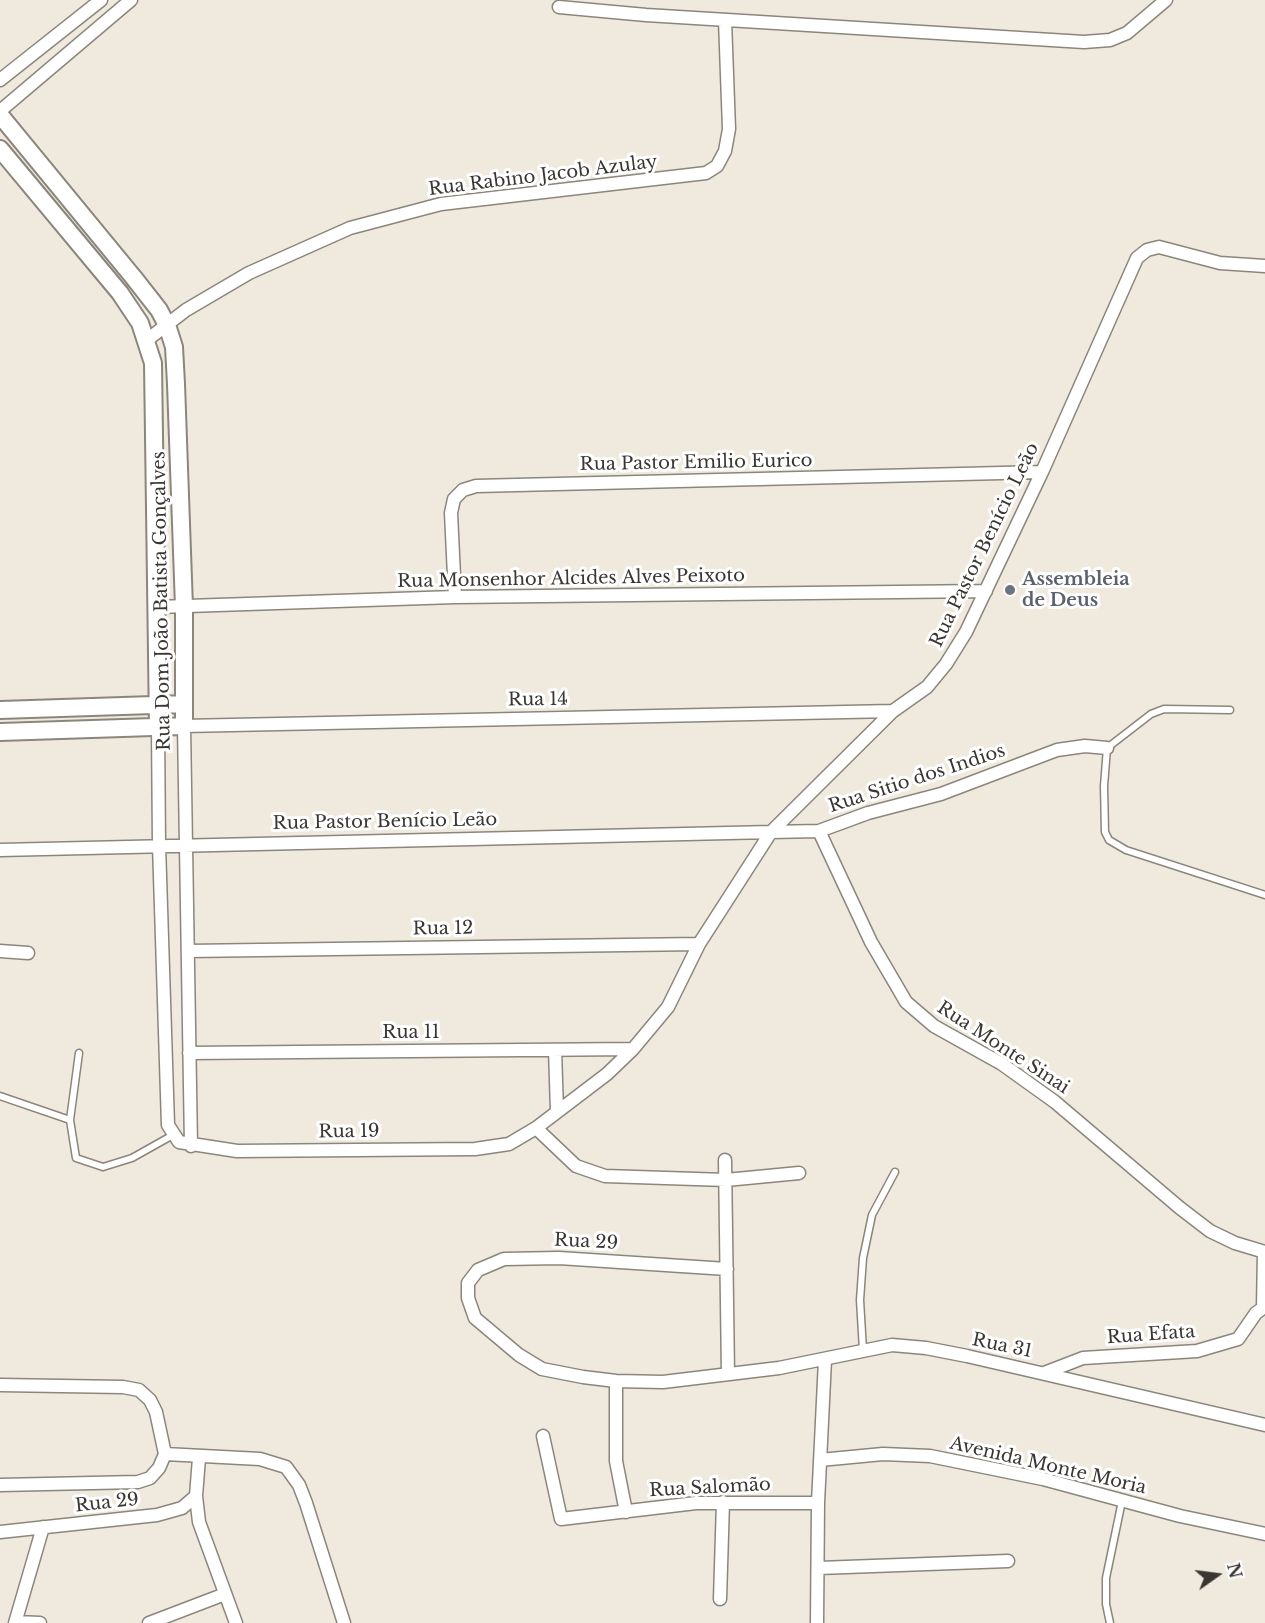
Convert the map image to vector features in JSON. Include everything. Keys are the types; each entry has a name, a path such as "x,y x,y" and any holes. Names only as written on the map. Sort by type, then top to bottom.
{"street":[{"path":"0,80 101,0"},
{"path":"0,113 131,0"},
{"path":"559,7 725,20 1084,42 1110,40 1127,33 1166,0"},
{"name":"Rua Rabino Jacob Azulay","path":"147,340 186,310 249,273 350,228 441,204 706,173 717,166 725,151 729,129 725,20"},
{"name":"Rua Dom João Batista Gonçalves","path":"0,113 140,286 167,325 174,347 184,607 189,1053 181,1141"},
{"name":"Rua Dom João Batista Gonçalves","path":"0,149 120,292 147,340 153,363 158,607 159,844 166,1111 168,1125 181,1141"},
{"name":"Rua Pastor Benício Leão","path":"519,1138 536,1128 607,1074 633,1049 668,1007 699,944 771,832 893,711 927,687 946,664 986,591 1042,472 1137,258 1155,247 1220,263 1265,266"},
{"name":"Rua Pastor Emilio Eurico","path":"455,597 451,513 454,499 463,490 476,486 1042,472"},
{"name":"Rua Monsenhor Alcides Alves Peixoto","path":"158,607 455,597 986,591"},
{"path":"0,710 184,704"},
{"name":"Rua 14","path":"184,726 893,711"},
{"path":"0,732 184,726"},
{"name":"Rua Sitio dos Indios","path":"771,832 819,831 868,813 955,790 1057,750 1085,746 1107,748"},
{"name":"Rua Monte Sinai","path":"819,831 871,942 906,1002 934,1026 1002,1064 1055,1102 1180,1208 1210,1230 1235,1243 1265,1252"},
{"name":"Rua Pastor Benício Leão","path":"0,850 159,844 771,832"},
{"name":"Rua 12","path":"188,951 699,944"},
{"path":"0,951 28,953"},
{"name":"Rua 11","path":"189,1053 633,1049"},
{"path":"555,1050 557,1111"},
{"path":"536,1128 576,1166 588,1172 621,1177 726,1180 799,1173"},
{"name":"Rua 19","path":"181,1141 237,1151 475,1149 496,1147 519,1138"},
{"path":"725,1160 728,1374"},
{"name":"Rua Efata","path":"1044,1373 1083,1358 1174,1353 1224,1344 1238,1339 1256,1312 1264,1308 1265,1252"},
{"name":"Rua 29","path":"542,1369 488,1331 475,1318 468,1298 468,1283 478,1270 504,1259 559,1258 727,1269"},
{"name":"Rua 31","path":"542,1369 616,1382 663,1382 825,1360 892,1345 926,1348 1044,1373 1265,1425"},
{"path":"817,1623 818,1503 825,1360"},
{"path":"616,1382 616,1461 626,1512"},
{"path":"0,1385 123,1387 139,1390 150,1400 162,1428 165,1454 159,1468 150,1478 138,1482 0,1485"},
{"name":"Rua Salomão","path":"543,1437 561,1519 723,1502 818,1503"},
{"path":"165,1454 199,1458 260,1459 286,1467 296,1480 306,1503 344,1623"},
{"name":"Avenida Monte Moria","path":"820,1460 883,1454 930,1456 1043,1479 1122,1501 1265,1534"},
{"path":"199,1458 196,1496 204,1538 236,1623"},
{"name":"Rua 29","path":"0,1532 157,1515 182,1508 196,1496"},
{"path":"720,1599 723,1502"},
{"path":"40,1623 15,1622 43,1527"},
{"path":"819,1568 1008,1561"},
{"path":"148,1623 225,1594"}],"lane":[{"path":"1230,710 1164,709 1151,714 1107,748 1104,820 1109,840 1126,850 1265,895"},
{"path":"79,1053 70,1120 76,1158 93,1166 103,1167 181,1141"},
{"path":"0,1096 70,1120"},
{"path":"863,1350 860,1300 862,1258 872,1215 895,1172"},
{"path":"1110,1623 1106,1604 1106,1578 1122,1501"}],"place":[{"name":"Assembleia de Deus","path":"1010,590"}]}
